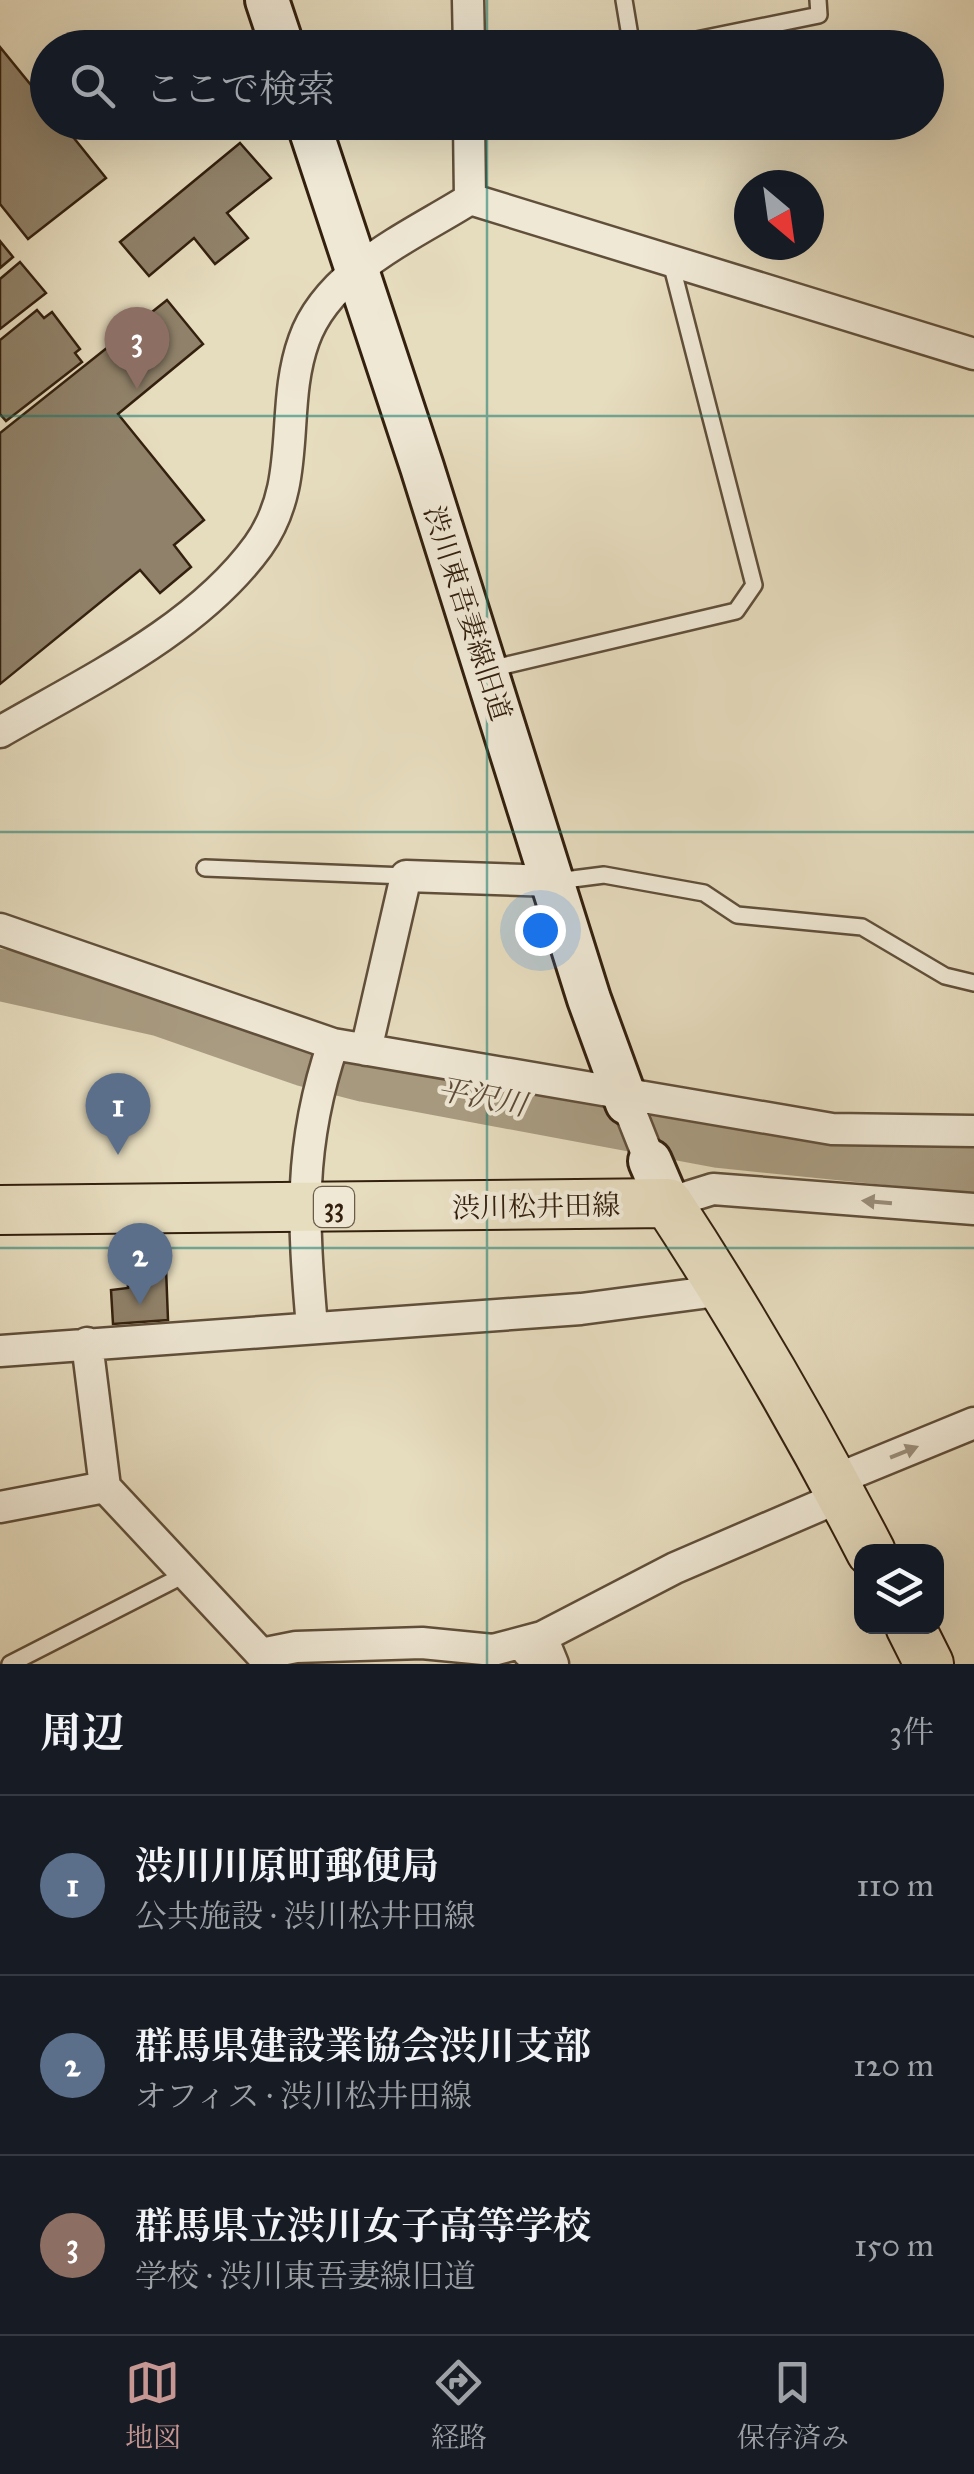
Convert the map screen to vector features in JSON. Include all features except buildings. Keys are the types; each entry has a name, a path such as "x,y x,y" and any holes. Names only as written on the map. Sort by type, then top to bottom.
{"main road":[{"name":"渋川松井田線","path":"0,1210 302,1207 659,1182"},
{"path":"659,1182 725,1290 867,1544"},
{"path":"914,1634 929,1664"}],"street":[{"path":"267,0 277,30"},
{"path":"468,0 469,30"},
{"name":"渋川東吾妻線旧道","path":"314,140 625,1096"},
{"path":"469,140 470,200"},
{"path":"0,732 171,632 257,548 277,514 288,482 304,338 328,300 355,272 470,200 974,354"},
{"path":"366,1050 406,876 553,881"},
{"path":"0,929 331,1049 366,1050 832,1129 974,1131"},
{"path":"312,1328 302,1207 315,1100 331,1049"},
{"path":"625,1096 659,1182 974,1210"},
{"path":"0,1351 582,1309 725,1290"},
{"path":"87,1343 106,1487 186,1574 257,1661 296,1647 422,1643 548,1651"},
{"path":"515,1664 548,1651 675,1568 974,1423"},
{"path":"0,1507 106,1487"}],"lane":[{"path":"624,0 629,30"},
{"path":"746,30 820,15 818,0"},
{"path":"486,670 736,611 754,585 670,258"},
{"path":"204,868 406,876"},
{"path":"553,881 604,875 704,892 738,915 862,927 945,976 974,982"},
{"path":"10,1664 186,1574"}],"waterway":[{"name":"平沢川","path":"0,975 159,1010 303,1060 365,1076 719,1142 974,1168"}],"place":[{"name":"群馬県立渋川女子高等学校","path":"137,389"},
{"name":"渋川川原町郵便局","path":"118,1155"},
{"name":"群馬県建設業協会渋川支部","path":"140,1305"}]}
